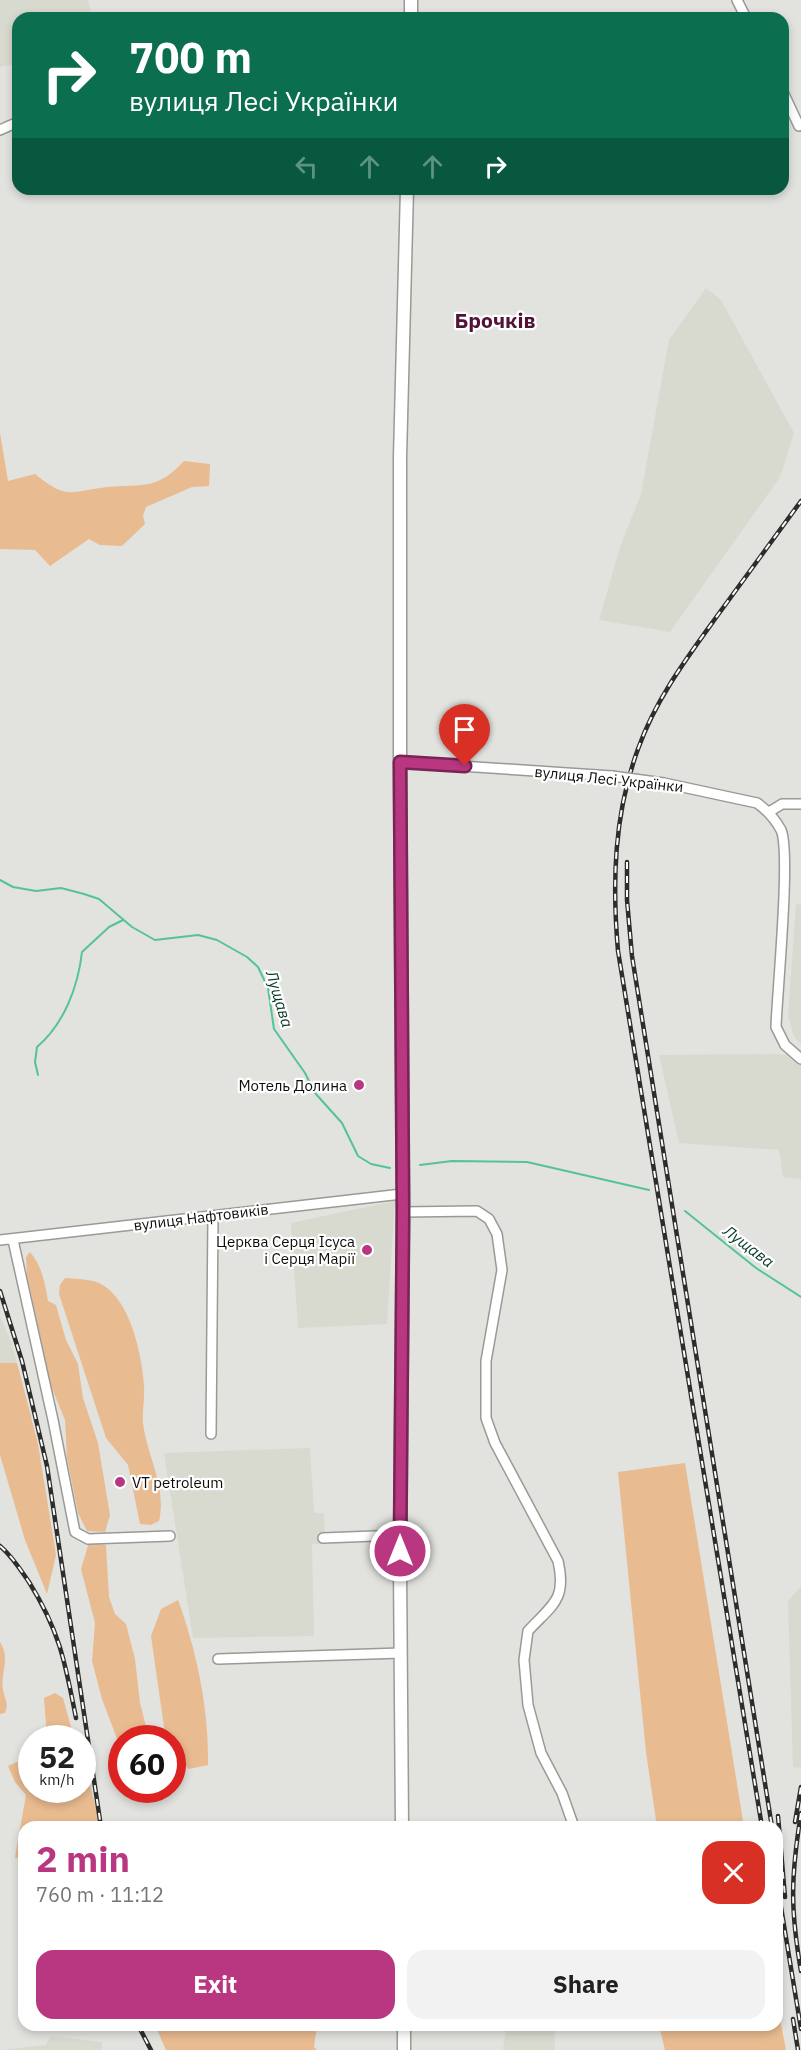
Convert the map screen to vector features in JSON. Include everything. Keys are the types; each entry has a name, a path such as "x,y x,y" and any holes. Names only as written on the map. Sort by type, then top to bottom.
{"main road":[{"path":"402,1821 400,1536 403,1212 400,457 407,195"},
{"path":"404,2031 404,2050"}],"street":[{"path":"789,105 799,126"},
{"name":"вулиця Лесі Українки","path":"400,762 612,776 664,783 757,803 769,812"},
{"path":"801,804 782,804 769,812 782,832 784,867 776,1027 786,1045 801,1059"},
{"name":"вулиця Нафтовиків","path":"0,1240 402,1194"},
{"path":"403,1212 477,1212 489,1219 497,1234 502,1270 486,1361 486,1418 495,1443 558,1561 562,1581 560,1596 553,1607 528,1631 524,1660 528,1704 541,1753 562,1793 572,1821"},
{"path":"212,1434 213,1216"},
{"path":"13,1240 52,1412 75,1532 88,1539 170,1536"},
{"path":"323,1538 400,1536"},
{"path":"218,1659 401,1653"}],"shaded area":[{"path":"0,0 88,0 91,12 12,12 12,64 0,67"},
{"path":"706,288 721,300 794,433 780,477 670,632 599,620 620,547 641,494 669,340"},
{"path":"0,433 8,481 35,474 55,488 70,492 141,485 166,477 184,461 210,464 209,486 192,487 146,507 143,516 145,524 122,546 100,545 89,539 50,566 35,550 0,549"},
{"path":"796,904 801,905 801,1044 794,1037 788,1016"},
{"path":"778,1054 801,1057 801,1179 783,1177 779,1150 679,1143 659,1055"},
{"path":"395,1201 387,1324 298,1328 291,1223"},
{"path":"30,1252 40,1269 48,1301 56,1305 66,1340 78,1364 83,1398 98,1443 110,1515 105,1532 87,1531 78,1513 67,1458 65,1420 51,1386 27,1275 26,1257"},
{"path":"65,1278 101,1284 120,1302 133,1330 143,1374 145,1436 159,1484 161,1508 159,1521 151,1525 140,1524 128,1465 106,1438 59,1294 60,1285"},
{"path":"0,1316 11,1342 32,1417 0,1417"},
{"path":"0,1363 17,1363 38,1444 56,1555 47,1594 25,1540 0,1455"},
{"path":"310,1448 314,1513 324,1513 325,1544 312,1544 314,1636 193,1638 164,1453"},
{"path":"685,1463 743,1821 656,1821 646,1752 618,1472"},
{"path":"89,1542 106,1545 109,1597 115,1614 126,1624 135,1659 140,1703 146,1725 112,1725 92,1661 95,1623 81,1569"},
{"path":"801,1586 801,1768 793,1767 788,1601"},
{"path":"178,1600 191,1640 204,1702 208,1765 189,1769 186,1767 186,1725 164,1725 151,1636 161,1609"},
{"path":"0,1642 5,1654 2,1684 7,1707 5,1713 0,1714"},
{"path":"55,1693 63,1698 70,1725 46,1725 44,1698"},
{"path":"17,1762 18,1786 8,1766"},
{"path":"25,1803 95,1803 99,1821 21,1821"},
{"path":"18,1840 18,1859 15,1857"},
{"path":"158,2031 316,2031 314,2047 317,2050 166,2050"},
{"path":"506,2031 554,2031 555,2050 503,2050"},
{"path":"660,2031 782,2031 786,2050 665,2050"},
{"path":"50,2036 102,2042 102,2050 0,2050 46,2045"}],"waterway":[{"name":"Лущава","path":"0,880 13,887 36,891 61,888 84,894 99,899 132,927 155,940 198,935 217,940 247,957 258,967 268,988 274,1029 305,1073 315,1093 342,1123 358,1156 371,1164 390,1168"},
{"path":"38,1075 35,1062 37,1047 55,1027 68,1004 77,978 82,952 109,927 123,920"},
{"name":"Лущава","path":"420,1165 452,1161 527,1162 649,1190"},
{"name":"Лущава","path":"685,1211 756,1268 801,1297"}],"railway":[{"path":"761,1821 618,951 615,874 624,798 645,730 685,661 801,501"},
{"path":"627,862 627,900 632,956 771,1821"},
{"path":"0,1291 22,1361 47,1466 100,1821"},
{"path":"0,1546 12,1558 29,1582 48,1616 60,1648 76,1718"},
{"path":"795,1822 801,1787"},
{"path":"801,1813 793,1892 801,1971"},
{"path":"778,1816 778,1821"},
{"path":"783,1874 785,1897"},
{"path":"783,1919 801,2029"},
{"path":"793,2019 798,2050"},
{"path":"141,2031 151,2050"}],"place":[{"name":"Мотель Долина","path":"359,1085"},
{"name":"Церква Серця Ісуса і Серця Марії","path":"367,1250"},
{"name":"VT petroleum","path":"120,1482"}],"district":[{"name":"Брочків","path":"495,320"}],"route":[{"path":"400,1551 403,1212 400,1039 400,762 465,766"}]}
